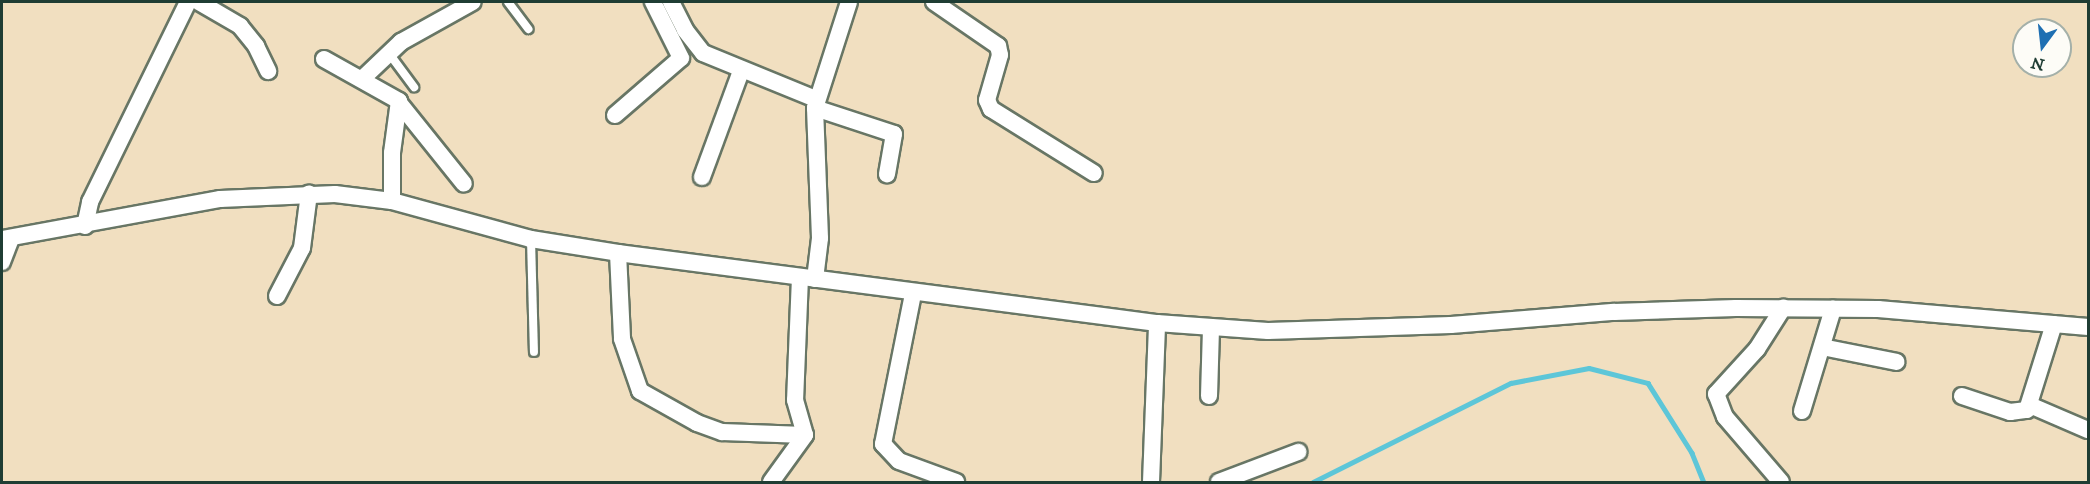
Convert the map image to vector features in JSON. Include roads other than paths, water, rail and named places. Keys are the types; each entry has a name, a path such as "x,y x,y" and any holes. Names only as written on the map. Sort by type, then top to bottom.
{"street":[{"path":"85,226 90,202 189,2"},
{"path":"199,2 240,26 256,46 268,71"},
{"path":"362,79 388,52 473,2"},
{"path":"615,114 681,58 653,2"},
{"path":"671,2 697,47 741,71 894,134 887,174"},
{"path":"805,435 795,400 807,278 820,238 815,103 849,2"},
{"path":"934,2 998,46 1000,56 987,100 991,110 1094,173"},
{"path":"324,59 394,94 464,184"},
{"path":"702,177 741,71"},
{"path":"393,201 392,153 400,104"},
{"path":"277,296 302,248 309,193"},
{"path":"2,262 6,239 220,199 309,193 393,201 531,239 618,253 913,294 1157,323 1268,331 1406,326 1614,312 1784,308 1833,309 2088,327"},
{"path":"618,253 622,339 640,391 697,423 722,432 805,435"},
{"path":"913,294 883,444 899,460 956,483"},
{"path":"1781,483 1725,417 1716,394 1757,349 1784,308"},
{"path":"1802,411 1833,309"},
{"path":"1151,483 1157,323"},
{"path":"1962,396 2010,412 2024,413 2032,406 2054,324"},
{"path":"1209,396 1211,327"},
{"path":"1822,347 1897,362"},
{"path":"2032,406 2088,430"},
{"path":"771,483 805,435"},
{"path":"1219,483 1298,452"}],"lane":[{"path":"508,2 528,29"},
{"path":"388,52 414,87"},
{"path":"531,239 534,352"}],"waterway":[{"path":"1313,482 1511,383 1589,368 1648,383 1692,453 1704,482"}]}
